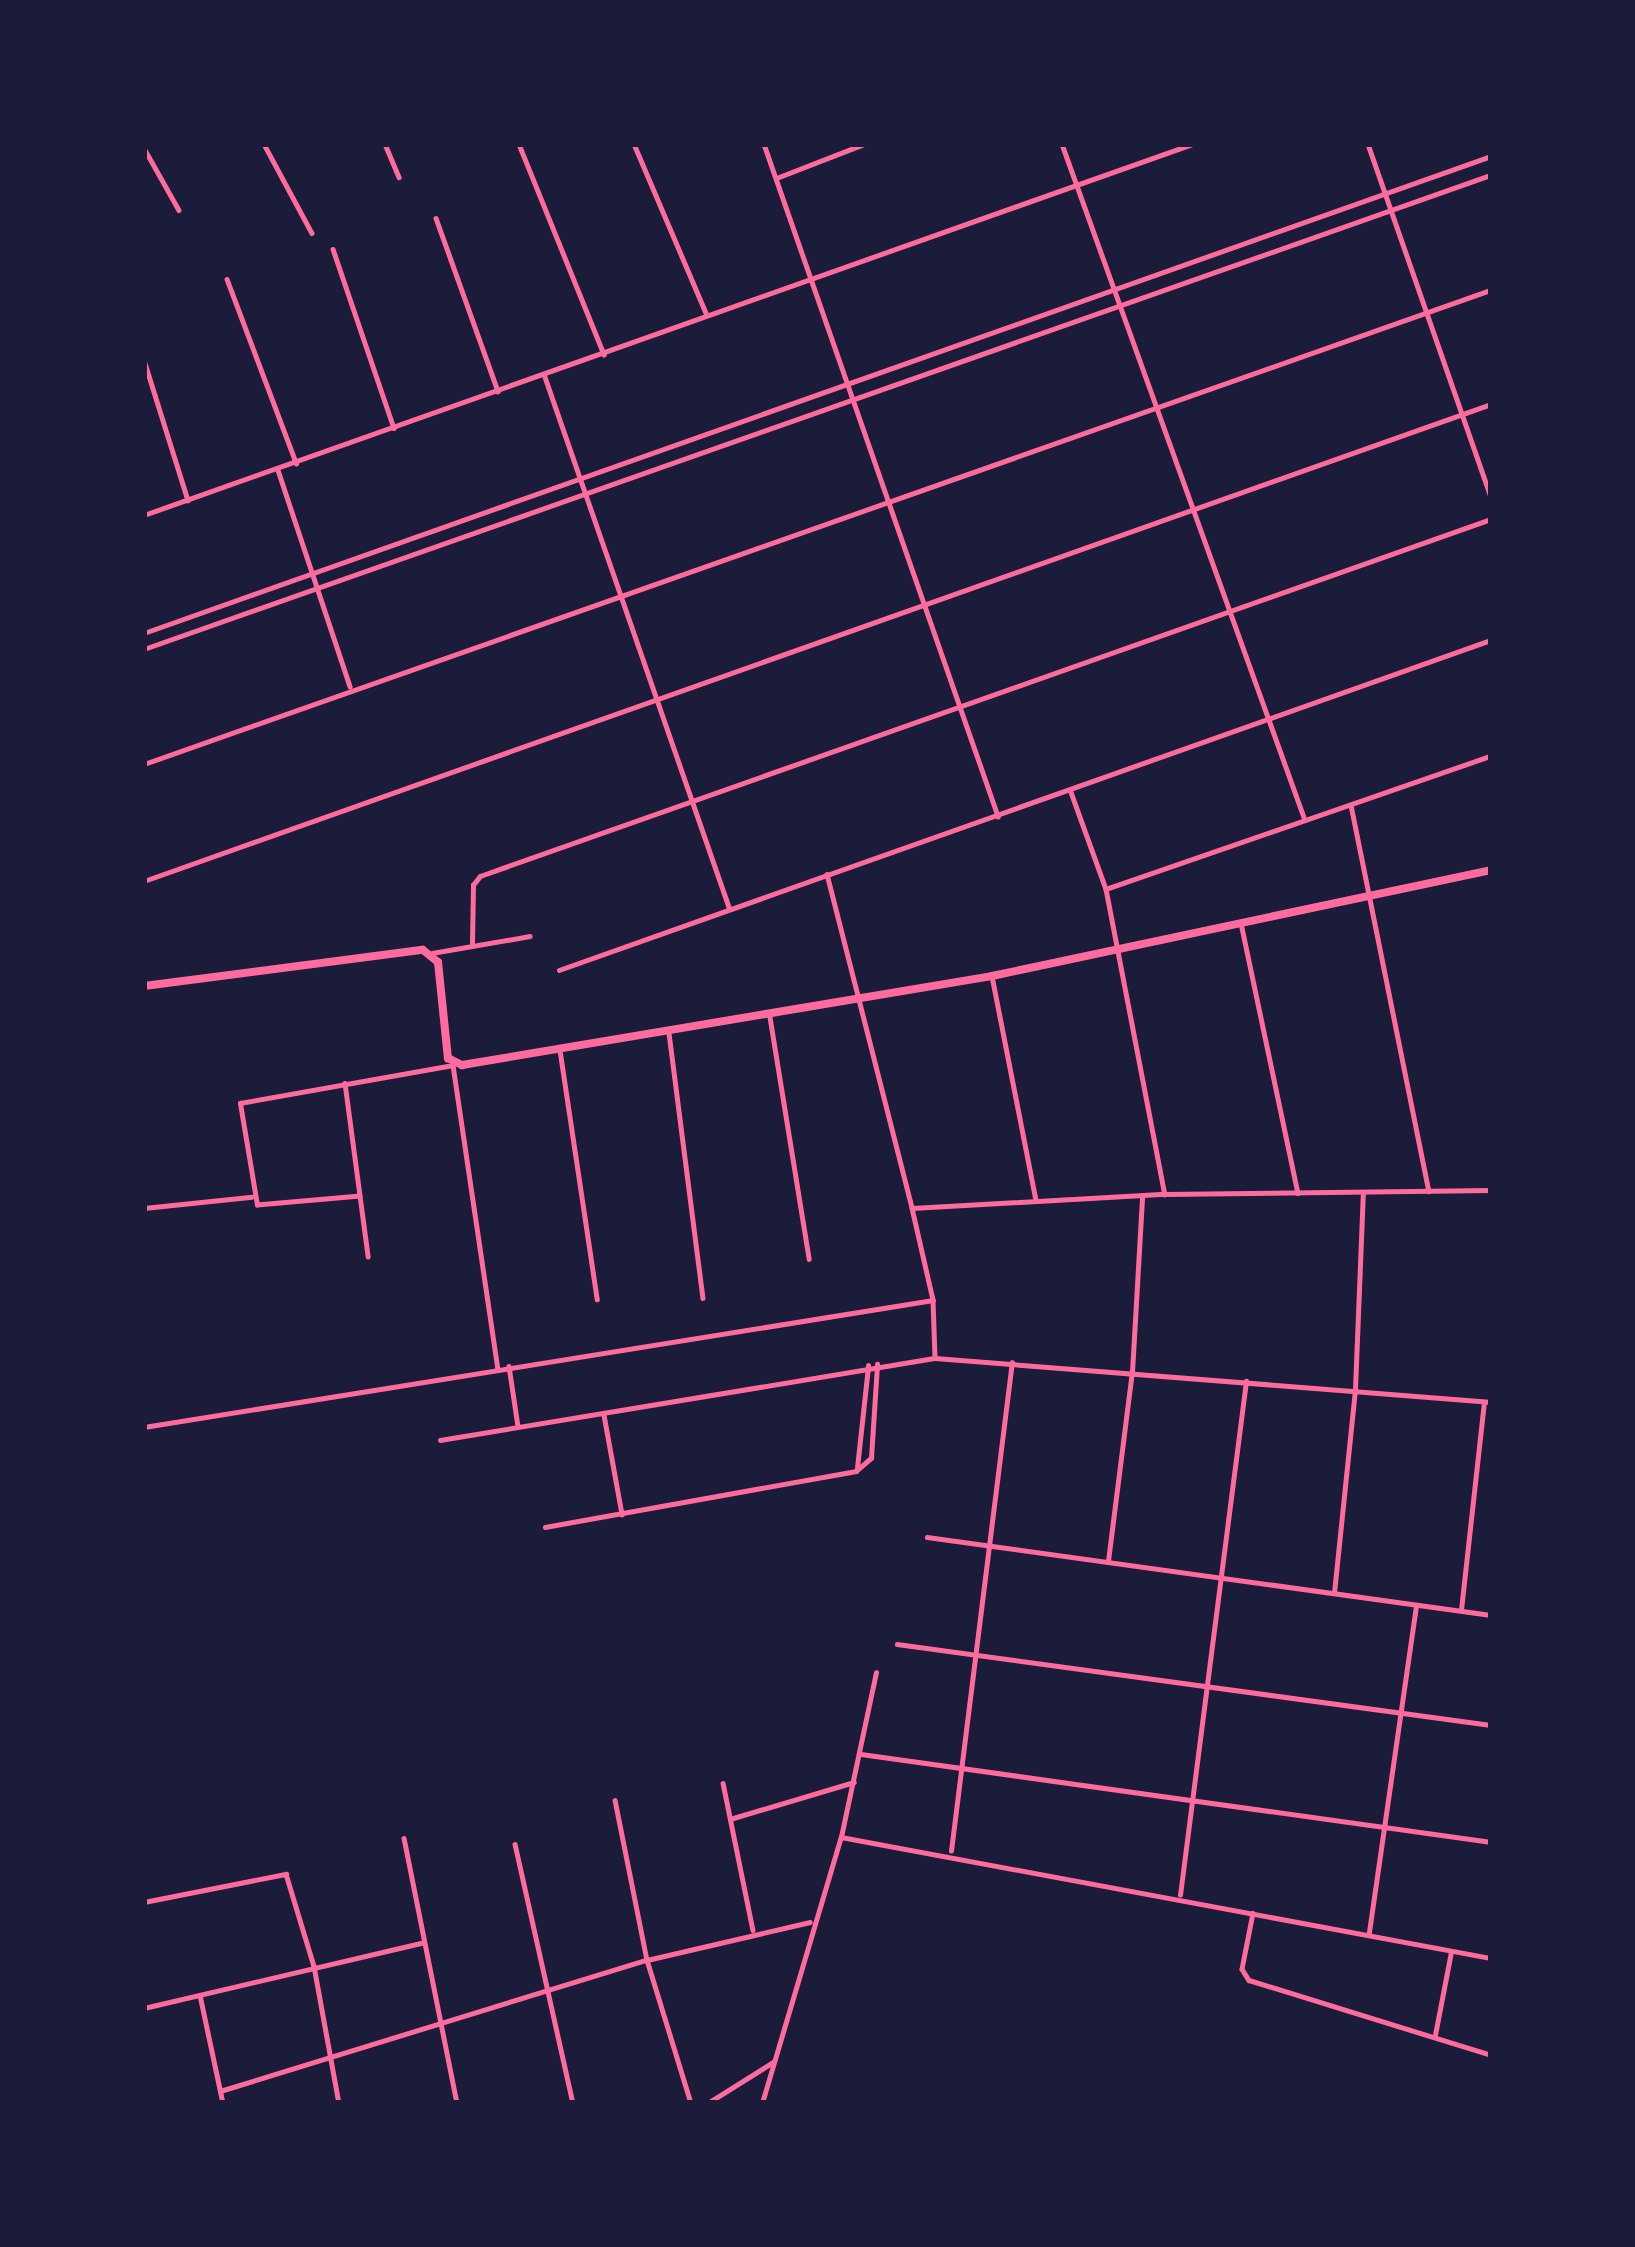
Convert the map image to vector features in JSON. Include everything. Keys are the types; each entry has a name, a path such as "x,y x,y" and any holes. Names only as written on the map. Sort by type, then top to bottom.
{"main road":[{"path":"144,986 432,953 453,1065 770,1017 992,976 1491,870"}],"street":[{"path":"264,144 313,233"},
{"path":"386,144 399,177"},
{"path":"519,144 604,354"},
{"path":"634,144 707,316"},
{"path":"764,144 964,706 998,816"},
{"path":"779,177 864,144"},
{"path":"1062,144 1305,820"},
{"path":"144,515 1192,144"},
{"path":"1368,144 1491,498"},
{"path":"144,148 179,210"},
{"path":"144,633 1491,156"},
{"path":"144,649 1491,175"},
{"path":"436,218 498,391"},
{"path":"333,249 394,428"},
{"path":"227,279 296,463"},
{"path":"144,764 892,501 1158,402 1491,290"},
{"path":"144,360 188,500"},
{"path":"544,374 729,908"},
{"path":"144,881 1491,404"},
{"path":"278,470 351,688"},
{"path":"472,943 473,885 480,876 1491,519"},
{"path":"559,970 1491,640"},
{"path":"1106,890 1491,756"},
{"path":"1070,792 1106,890 1165,1194"},
{"path":"1351,805 1429,1192"},
{"path":"827,874 912,1208 932,1300 935,1358"},
{"path":"1241,923 1299,1194"},
{"path":"432,953 530,936"},
{"path":"992,976 1036,1201"},
{"path":"770,1017 809,1258"},
{"path":"669,1033 703,1298"},
{"path":"560,1050 597,1299"},
{"path":"360,1196 257,1205 251,1197 240,1103 453,1065 499,1368"},
{"path":"345,1083 368,1256"},
{"path":"912,1208 1165,1194 1491,1190"},
{"path":"1334,1593 1355,1389 1363,1195"},
{"path":"1108,1563 1132,1372 1142,1196"},
{"path":"144,1208 251,1197"},
{"path":"144,1427 932,1300"},
{"path":"440,1440 935,1358 1488,1402 1461,1610"},
{"path":"951,1852 1012,1363"},
{"path":"545,1527 856,1472 867,1465 877,1364"},
{"path":"509,1366 518,1428"},
{"path":"856,1472 868,1366"},
{"path":"1180,1894 1246,1381"},
{"path":"604,1414 622,1514"},
{"path":"927,1537 1491,1615"},
{"path":"1369,1933 1416,1606"},
{"path":"897,1644 1402,1717 1491,1725"},
{"path":"762,2103 810,1922 841,1838 876,1673"},
{"path":"861,1754 1491,1841"},
{"path":"730,1819 854,1782"},
{"path":"722,1783 754,1930"},
{"path":"615,1800 647,1960 691,2103"},
{"path":"404,1838 457,2103"},
{"path":"841,1838 951,1852 1180,1894 1491,1958"},
{"path":"515,1844 573,2103"},
{"path":"144,1902 279,1871 290,1881 314,1966 340,2103"},
{"path":"1254,1911 1242,1969 1249,1980 1491,2055"},
{"path":"220,2091 440,2029 647,1960 754,1930 810,1922"},
{"path":"144,2008 422,1943"},
{"path":"1434,2037 1451,1952"},
{"path":"200,1995 223,2103"},
{"path":"708,2103 773,2062"}]}
